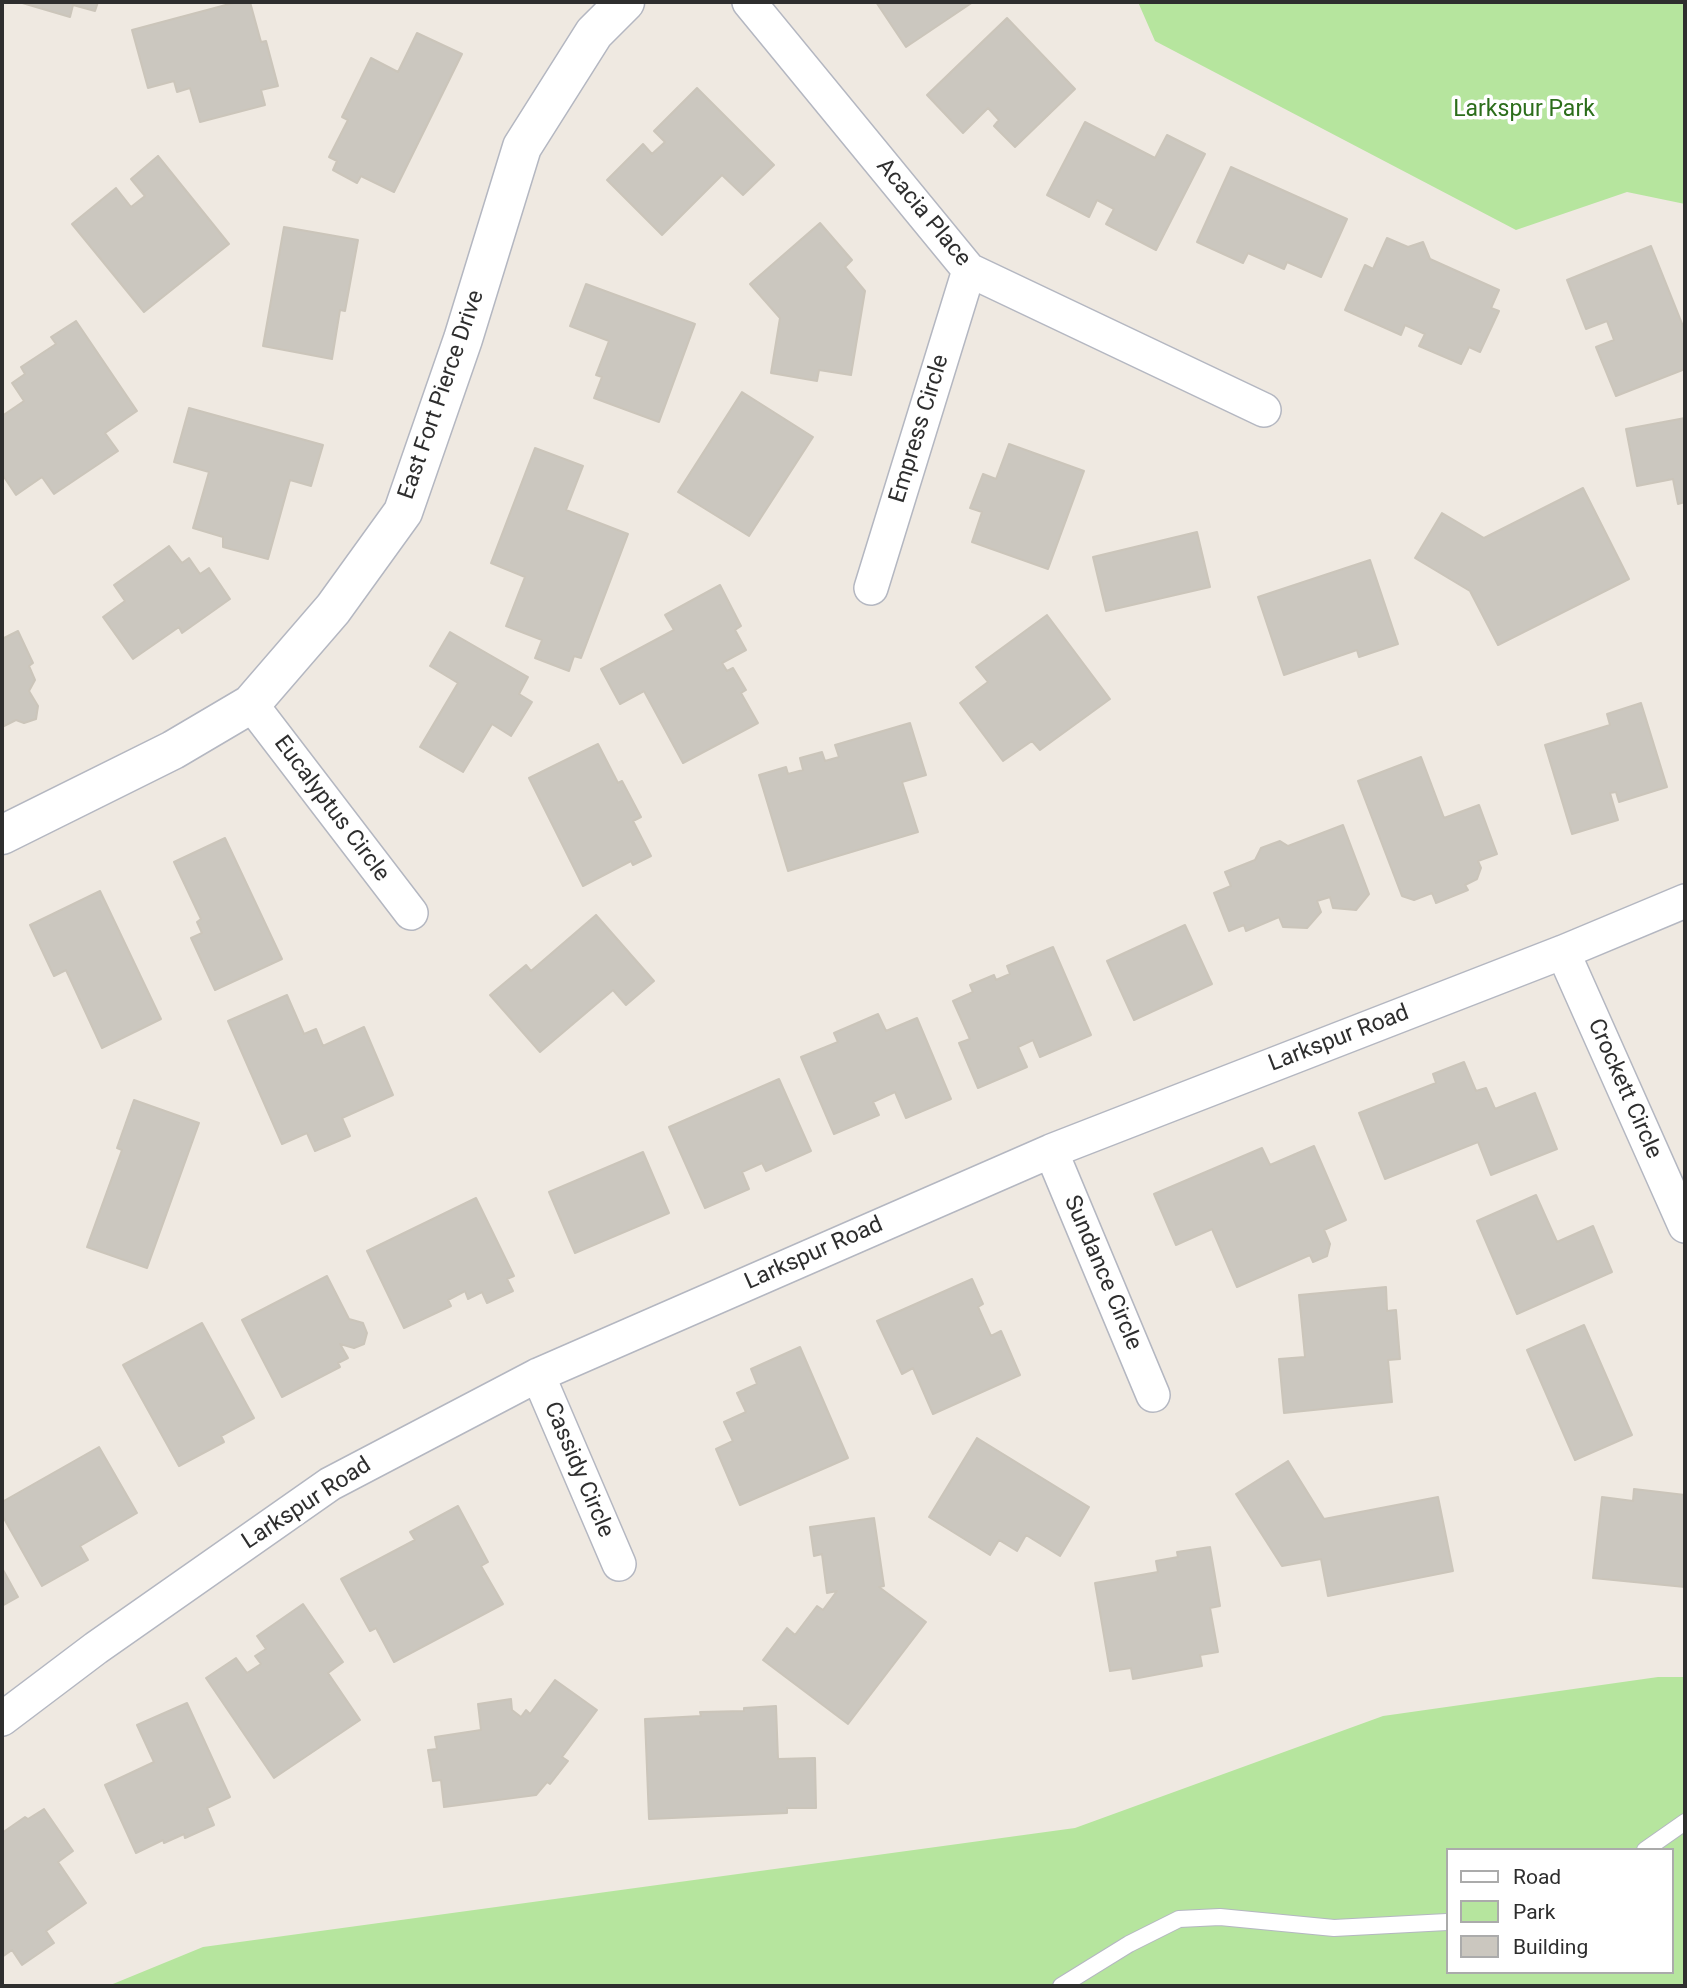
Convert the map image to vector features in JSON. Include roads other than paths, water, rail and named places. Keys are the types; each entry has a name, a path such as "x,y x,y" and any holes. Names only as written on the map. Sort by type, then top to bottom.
{"street":[{"name":"East Fort Pierce Drive","path":"2,835 173,750 251,704 333,609 403,512 463,339 522,147 594,33 625,2"},
{"name":"Acacia Place","path":"749,2 969,271 1264,410"},
{"name":"Empress Circle","path":"871,588 969,271"},
{"name":"Eucalyptus Circle","path":"251,704 411,914"},
{"name":"Larkspur Road","path":"2,1719 96,1648 330,1484 538,1376 1051,1151 1563,952 1685,901"},
{"name":"Crockett Circle","path":"1563,952 1685,1226"},
{"name":"Sundance Circle","path":"1051,1151 1153,1395"},
{"name":"Cassidy Circle","path":"538,1376 619,1564"}],"lane":[{"path":"1648,1848 1685,1822"},
{"path":"1061,1986 1129,1944 1179,1919 1220,1917 1334,1928 1446,1922"}],"park label":[{"name":"Larkspur Park","path":"1524,110"}]}
